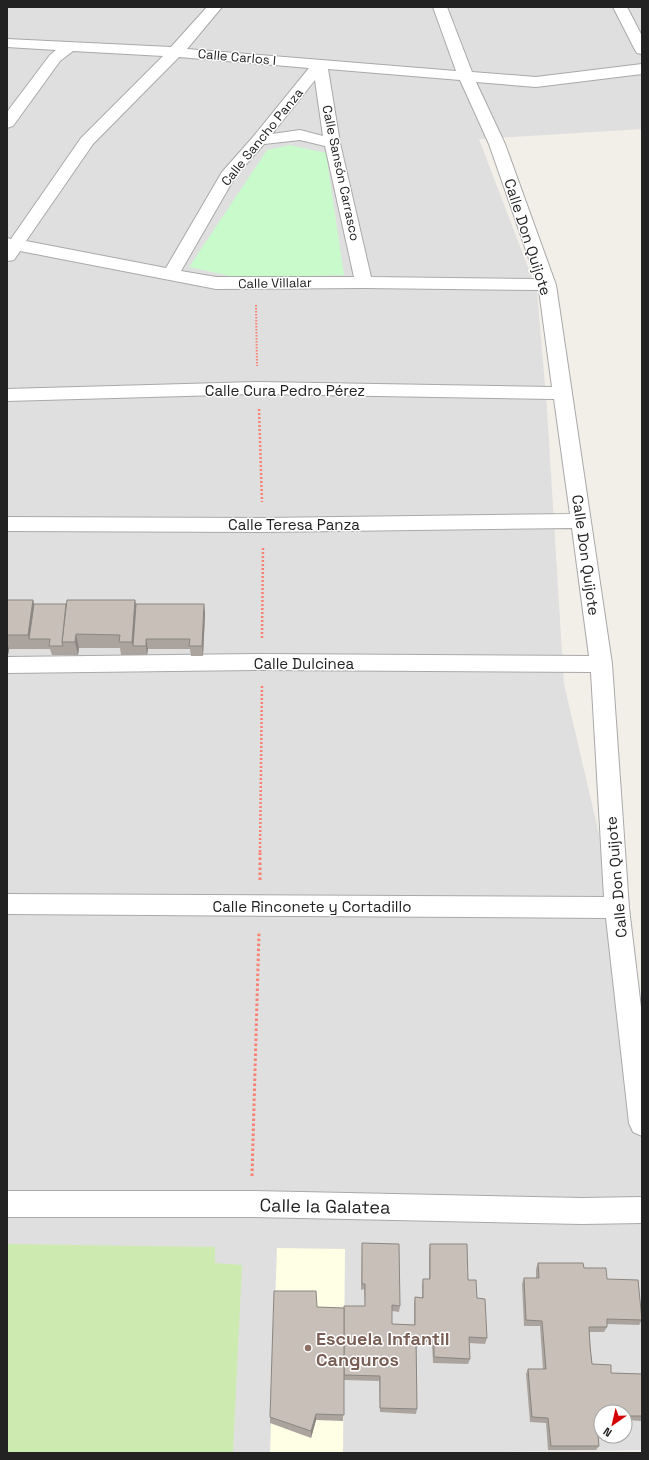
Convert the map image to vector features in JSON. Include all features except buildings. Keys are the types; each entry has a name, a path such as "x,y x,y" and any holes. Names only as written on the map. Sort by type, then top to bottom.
{"street":[{"path":"10,248 87,141 175,52 215,7"},
{"name":"Calle Don Quijote","path":"440,7 466,77 497,144 547,285 601,664 617,908 642,1123"},
{"path":"620,7 642,50"},
{"name":"Calle Carlos I","path":"7,43 68,48 175,52 466,77 544,82 642,69"},
{"path":"7,123 55,58 68,48"},
{"name":"Calle Sancho Panza","path":"171,274 228,175 259,140 320,64"},
{"name":"Calle Sansón Carrasco","path":"320,64 332,143 364,282"},
{"path":"259,140 300,134 332,143"},
{"name":"Calle Villalar","path":"10,248 171,274 216,283 256,284 364,282 547,285"},
{"name":"Calle Cura Pedro Pérez","path":"7,395 258,388 562,393"},
{"name":"Calle Teresa Panza","path":"7,524 263,525 581,521"},
{"name":"Calle Dulcinea","path":"7,665 262,662 601,664"},
{"name":"Calle Rinconete y Cortadillo","path":"7,904 617,908"},
{"name":"Calle la Galatea","path":"7,1204 252,1204 582,1211 642,1210"}],"path":[{"path":"252,1204 260,906 263,525 256,284"}],"shaded area":[{"path":"7,7 642,7 642,129 479,139 537,291 547,409 564,684 642,1018 642,1450 410,1453 7,1453"},
{"name":"Escuela Infantil Canguros","path":"277,1248 345,1249 343,1453 270,1453"}],"green space":[{"path":"290,145 326,153 344,275 239,278 189,267 267,150"},
{"path":"7,1244 215,1247 215,1263 242,1265 233,1453 7,1453"}],"place":[{"name":"Escuela Infantil Canguros","path":"308,1348"}]}
